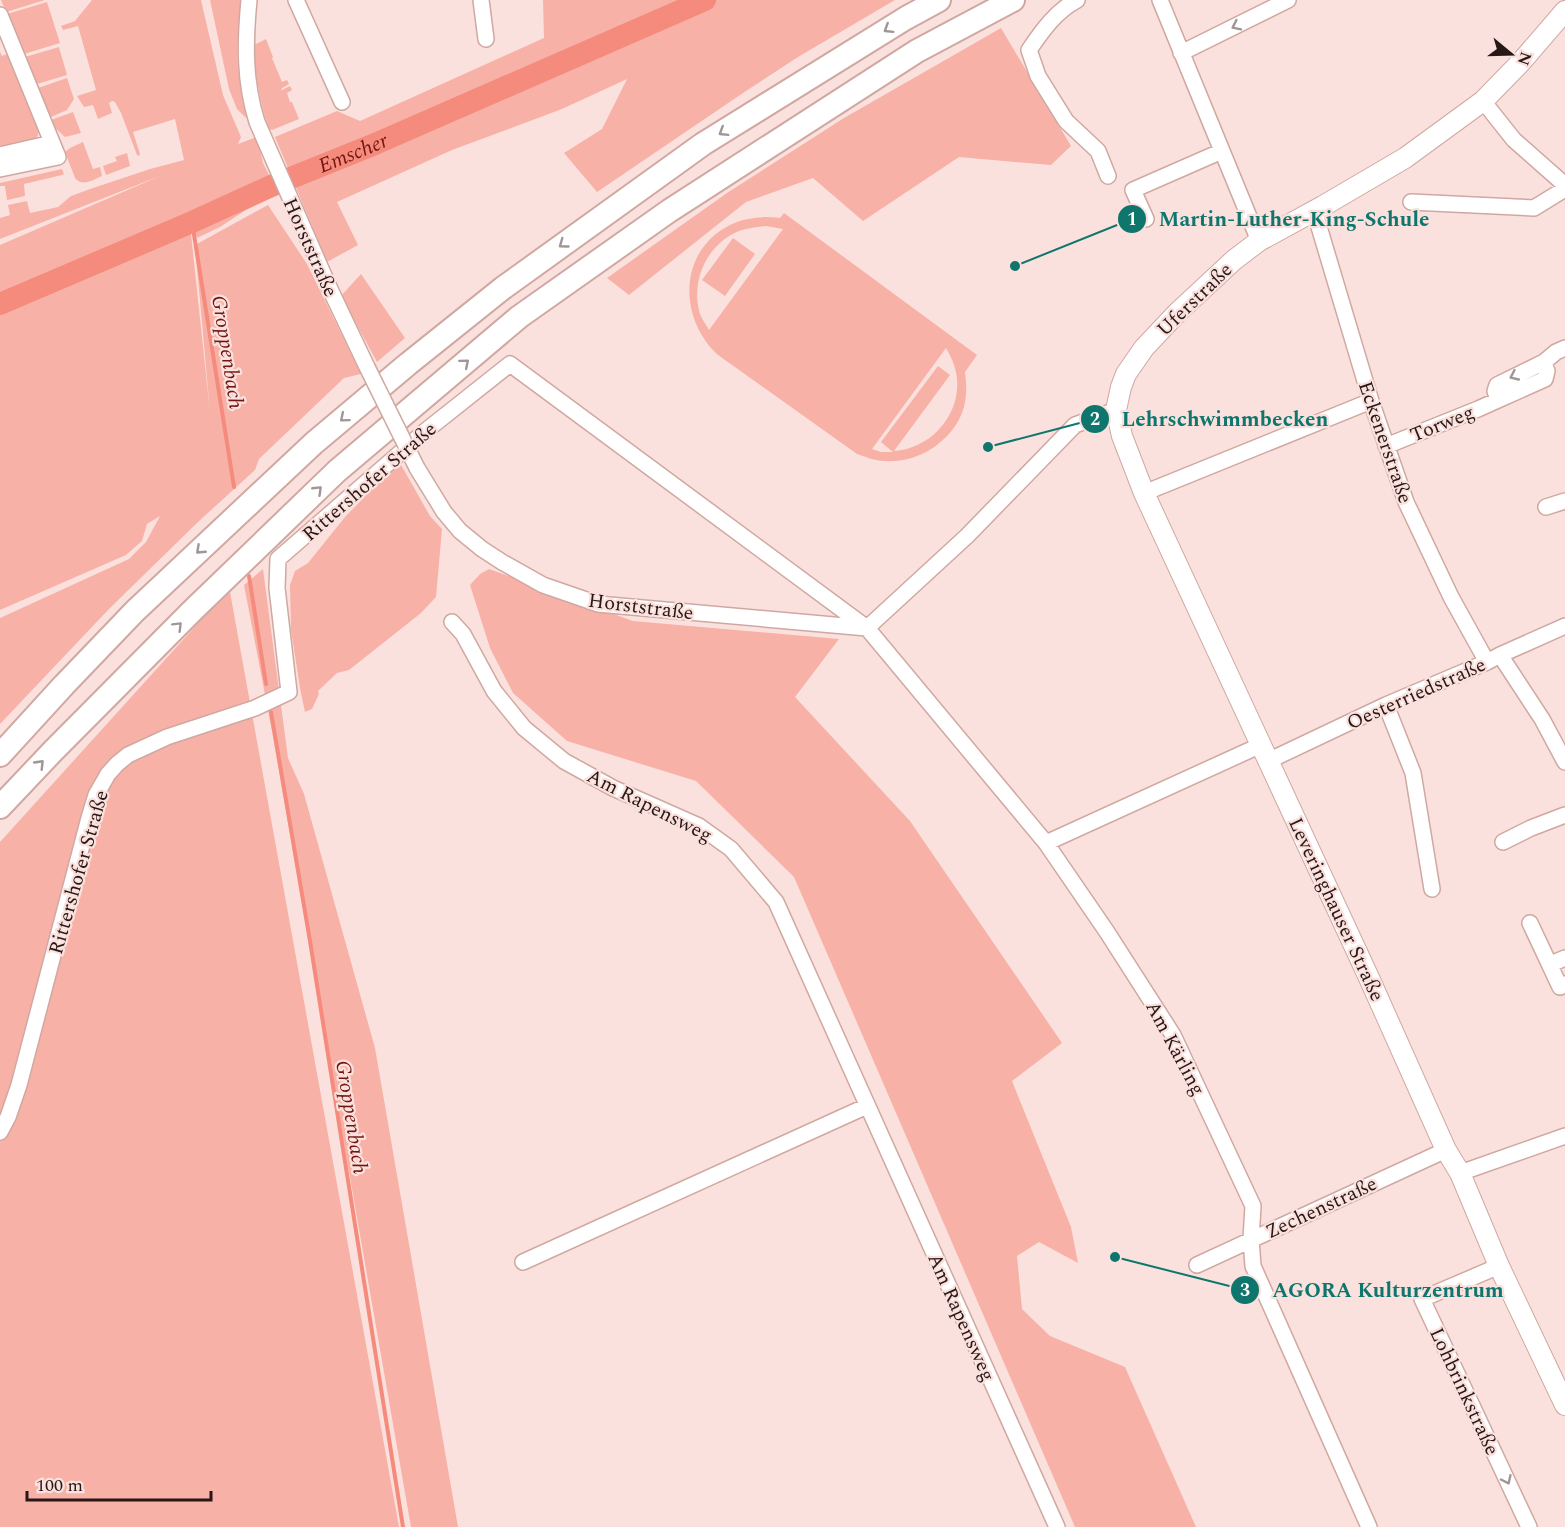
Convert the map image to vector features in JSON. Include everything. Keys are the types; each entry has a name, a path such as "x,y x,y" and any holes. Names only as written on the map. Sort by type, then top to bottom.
{"highway":[{"path":"0,755 135,611 314,443 417,357 503,288 703,144 906,18 939,0"},
{"path":"0,807 192,611 337,471 519,317 669,211 917,51 1013,0"}],"main road":[{"name":"Uferstraße","path":"1116,410 1126,374 1144,348 1177,313 1234,260 1259,241 1405,158 1483,101 1562,22"},
{"name":"Leveringhauser Straße","path":"1116,410 1129,457 1144,493 1370,980 1446,1150 1460,1173 1499,1266 1565,1405"}],"street":[{"name":"Horststraße","path":"249,0 246,69 254,113 266,147 417,468 444,512 460,531 482,549 543,585 598,604 867,628"},
{"path":"296,0 342,102"},
{"path":"481,0 486,39"},
{"path":"1077,0 1068,5 1046,26 1029,50 1038,76 1066,121 1098,151 1108,176"},
{"path":"1160,0 1259,241"},
{"path":"1181,53 1288,0"},
{"path":"0,15 57,157 0,169"},
{"path":"1483,101 1514,140 1565,185"},
{"path":"0,155 52,143"},
{"path":"1146,219 1133,190 1222,151"},
{"path":"1411,202 1534,208 1565,189"},
{"name":"Eckenerstraße","path":"1314,210 1371,401 1406,502 1451,597 1494,658 1542,719 1565,762"},
{"name":"Torweg","path":"1386,446 1498,400 1495,391 1497,385 1544,362 1565,348"},
{"name":"Rittershofer Straße","path":"0,1132 19,1085 89,818 96,795 108,774 128,755 168,737 255,708 289,692 277,588 278,559 423,433 510,364 867,628"},
{"path":"1144,493 1371,401"},
{"path":"867,628 966,536 1076,425 1116,410"},
{"path":"1546,507 1565,501"},
{"name":"Am Rapensweg","path":"452,622 462,634 494,691 524,728 564,761 613,788 699,826 731,849 776,902 1057,1527"},
{"name":"Oesterriedstraße","path":"1046,843 1386,705 1565,626"},
{"name":"Am Kärling","path":"867,628 1046,843 1173,1035 1253,1206 1251,1239 1253,1266 1369,1527"},
{"path":"1386,705 1413,773 1432,889"},
{"path":"1503,842 1565,815"},
{"path":"1530,922 1558,961 1560,987 1565,984"},
{"path":"523,1262 867,1106"},
{"path":"1460,1173 1565,1136"},
{"name":"Zechenstraße","path":"1197,1265 1446,1150"},
{"name":"Lohbrinkstraße","path":"1499,1266 1422,1299 1529,1527"}],"shaded area":[{"path":"1,0 45,0 6,12"},
{"path":"92,0 201,0 223,95 241,137 238,144 257,137 263,163 270,177 189,215 210,412 195,245 268,205 307,264 361,374 344,378 259,459 255,470 109,609 0,724 0,618 129,559 146,542 160,516 147,524 142,541 126,555 0,610 0,245 160,176 0,239 0,218 10,215 8,205 27,201 30,213 58,207 71,196 184,160 175,119 133,132 139,156 115,102 109,103 112,113 98,119 93,105 84,107 77,96 96,90 78,26 63,30 61,26 75,21"},
{"path":"210,0 241,0 237,59 246,118 237,109 229,89"},
{"path":"543,0 895,0 798,57 597,192 564,153 602,129 627,79 562,109 452,150 337,202 358,245 327,262 275,137 337,111 360,121 544,38"},
{"path":"47,2 60,43 24,54 7,14"},
{"path":"1001,28 1071,146 1051,165 959,157 863,221 813,178 746,202 629,295 607,278 727,193 844,118"},
{"path":"266,39 282,82 287,80 289,84 281,89 290,86 292,90 287,93 299,119 272,130 269,129 261,100 254,51 254,45"},
{"path":"59,47 67,75 37,84 25,57"},
{"path":"0,52 2,56 11,52 32,106 38,134 32,141 0,149"},
{"path":"67,78 74,99 67,110 51,117 38,88"},
{"path":"73,112 81,133 65,137 54,127 51,120"},
{"path":"83,142 93,169 100,167 102,176 81,182 75,178 65,152"},
{"path":"127,153 130,166 106,175 103,166 117,161 115,157"},
{"path":"62,169 64,174 62,175 24,184 25,196 7,200 5,186 0,186 0,183"},
{"path":"277,191 278,195 197,238 195,232 199,228"},
{"path":"784,213 977,355 965,372 965,403 957,424 949,434 930,449 920,455 896,461 877,460 857,454 718,355 705,340 696,323 691,304 690,286 693,268 701,251 713,237 736,222 755,218 780,218","holes":["766,226 783,229 709,330 700,314 697,289 710,254 728,237 742,230","946,348 954,365 957,380 952,410 945,423 923,442 894,451 950,375 938,366 881,442 893,452 872,449"]},
{"path":"733,238 755,254 725,296 702,280"},
{"path":"361,274 405,338 377,362 341,296"},
{"path":"400,463 430,516 442,529 436,597 421,613 349,670 337,673 318,691 319,694 312,709 305,712 291,630 290,585 295,571 308,563 345,517"},
{"path":"263,569 288,758 304,794 375,1048 458,1527 411,1527 272,731 244,585"},
{"path":"489,569 633,621 839,639 795,697 910,821 1062,1043 1012,1081 1071,1227 1078,1263 1039,1242 1017,1256 1022,1309 1050,1336 1125,1367 1196,1527 1075,1527 794,877 696,781 567,741 513,693 490,648 470,585 480,574"},
{"path":"230,592 399,1527 0,1527 0,842 200,621"}],"waterway":[{"name":"Emscher","path":"0,304 705,0"},
{"name":"Groppenbach","path":"192,222 234,487"},
{"name":"Groppenbach","path":"249,576 266,684"},
{"name":"Groppenbach","path":"271,712 310,941 403,1527"}],"place":[{"name":"Martin-Luther-King-Schule","path":"1015,266"},
{"name":"Lehrschwimmbecken","path":"988,447"},
{"name":"AGORA Kulturzentrum","path":"1115,1257"}]}
